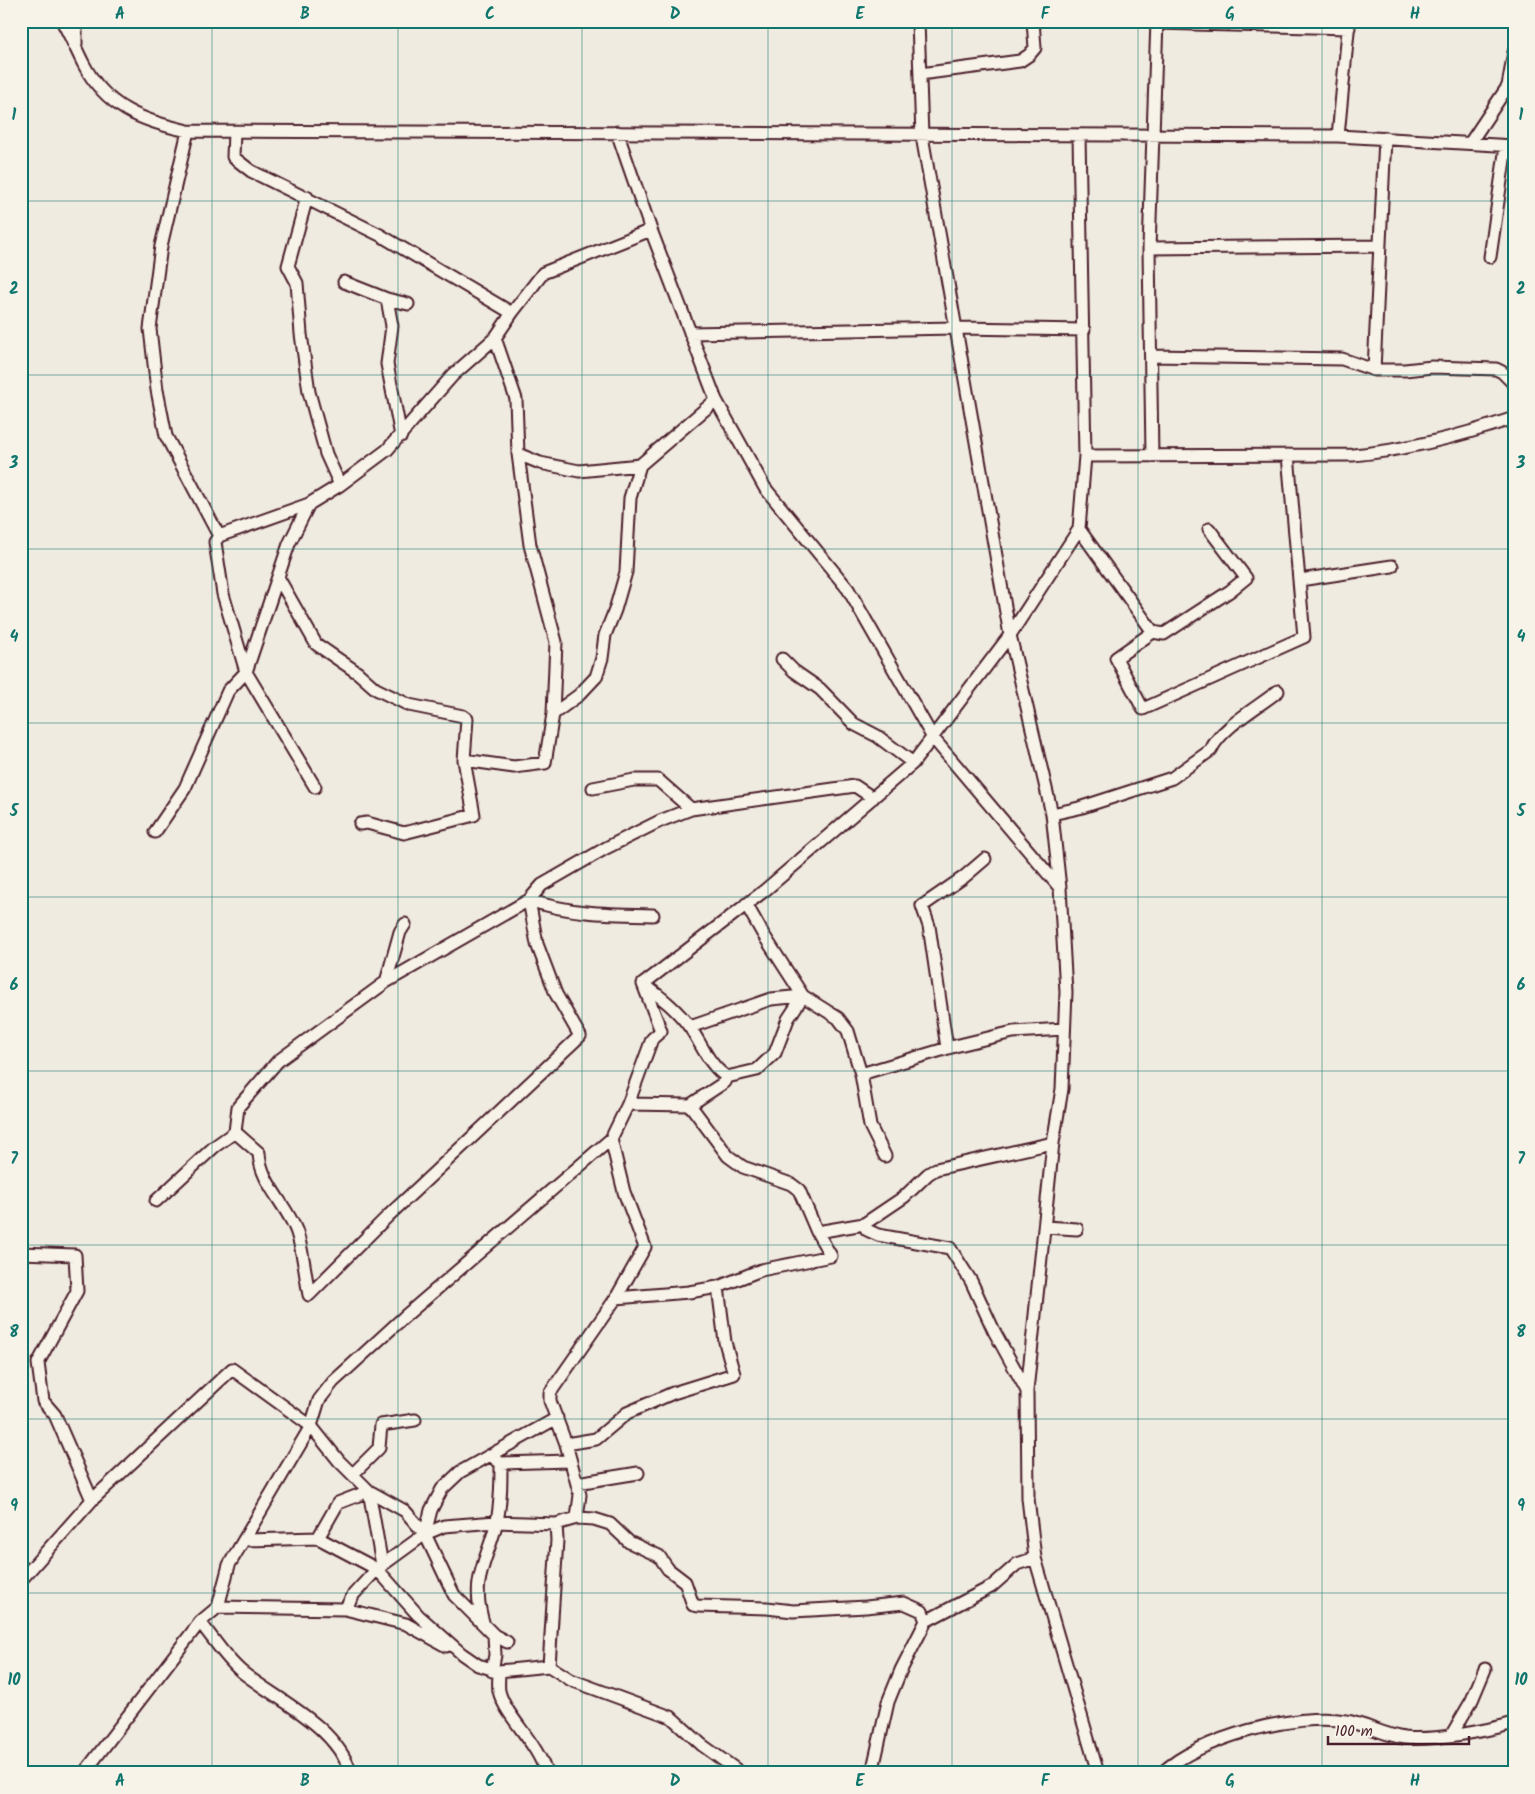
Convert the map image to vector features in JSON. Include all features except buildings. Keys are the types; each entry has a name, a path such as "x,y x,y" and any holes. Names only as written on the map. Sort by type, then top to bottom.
{"street":[{"path":"62,21 90,75 111,99 137,117 188,131 617,132 922,136 1338,136 1510,146 1490,257"},
{"path":"76,21 76,46"},
{"path":"918,21 922,136 1010,635 1052,814 1060,888 1066,992 1062,1089 1053,1143 1027,1391 1028,1498 1035,1558 1098,1773"},
{"path":"920,74 1020,61 1034,48 1033,21"},
{"path":"1152,456 1149,248 1157,22 1349,25 1338,136"},
{"path":"1470,143 1508,86 1514,52"},
{"path":"188,131 161,246 150,330 156,390 166,436 218,536"},
{"path":"234,132 233,154 236,160 251,171 307,197 380,235 512,313"},
{"path":"617,132 651,230 716,400 765,488 848,589 933,738 1060,888"},
{"path":"643,984 746,904 913,763 1010,635 1079,529 1085,456 1084,330 1078,135"},
{"path":"1374,370 1378,246 1385,138"},
{"path":"307,197 288,266 297,284 300,325 309,392 326,454 340,485"},
{"path":"315,787 246,672 223,594 215,542 218,536 309,504 340,485 387,450 453,375 496,338 543,272 651,230"},
{"path":"1149,248 1378,246"},
{"path":"344,282 387,299 408,304"},
{"path":"387,299 392,326 387,364 401,436"},
{"path":"690,333 956,328 1084,330"},
{"path":"464,760 514,767 546,763 553,714 556,642 530,545 518,454 516,399 496,338"},
{"path":"1151,356 1342,359 1374,370 1405,370 1432,367 1496,369 1502,372 1514,384"},
{"path":"553,714 579,695 596,677 606,635 626,572 630,498 640,465 716,400"},
{"path":"1085,456 1353,455 1392,452 1469,433 1514,418"},
{"path":"518,454 540,463 579,471 640,465"},
{"path":"1153,632 1116,658 1143,708 1304,637 1288,455"},
{"path":"155,832 185,788 228,691 246,672 262,620 279,579 289,544 309,504"},
{"path":"1079,529 1153,632 1164,634 1230,591 1246,578 1208,530"},
{"path":"1300,580 1392,566"},
{"path":"279,579 316,644 358,673 376,689 409,705 463,716 467,719 464,760 474,815 404,833 368,823 360,824"},
{"path":"782,659 794,671 820,689 854,724 877,736 913,763"},
{"path":"1052,814 1079,808 1172,778 1211,750 1214,743 1234,724 1278,691"},
{"path":"593,788 634,780 658,780 691,809"},
{"path":"156,1201 214,1147 235,1132 238,1107 278,1061 386,982 529,900 542,885 606,848 660,821 691,809 855,786 873,798"},
{"path":"947,1048 928,926 922,906 964,877 985,859"},
{"path":"529,900 552,908 592,914 653,915"},
{"path":"235,1132 260,1153 260,1161 276,1198 296,1230 309,1294 388,1216 580,1036 556,994 537,944 529,900"},
{"path":"746,904 792,982 803,996 838,1018 848,1031 861,1074 870,1126 884,1156"},
{"path":"386,982 400,932 405,924"},
{"path":"643,984 667,1002 690,1027 718,1072 727,1078"},
{"path":"84,1773 200,1622 218,1607 229,1565 311,1426 319,1400 333,1382 404,1317 611,1138 628,1104 652,1039 661,1030 643,984"},
{"path":"690,1027 771,999 803,996"},
{"path":"628,1104 690,1105 725,1082 727,1078 756,1070 775,1053 788,1020 803,996"},
{"path":"861,1074 947,1048 1014,1032 1064,1029"},
{"path":"616,1298 689,1292 718,1287 761,1270 830,1257 830,1253 817,1232 799,1190 791,1184 743,1167 728,1156 690,1105"},
{"path":"577,1518 580,1495 550,1393 616,1298 644,1251 645,1243 624,1192 611,1138"},
{"path":"817,1232 864,1224 904,1197 928,1174 936,1169 1053,1143"},
{"path":"864,1224 868,1230 878,1235 950,1248 972,1281 994,1331 1027,1391"},
{"path":"1045,1227 1077,1229"},
{"path":"21,1253 75,1255 77,1291 38,1363 43,1401 55,1415 92,1500"},
{"path":"566,1444 596,1439 627,1414 672,1393 734,1374 725,1342 718,1287"},
{"path":"21,1580 92,1500 232,1369 311,1426 339,1461 354,1473 369,1491 405,1511 425,1534 454,1595 494,1635 507,1642"},
{"path":"425,1534 430,1510 444,1486 474,1463 557,1418"},
{"path":"354,1473 379,1448 381,1425 415,1420"},
{"path":"490,1456 502,1463 569,1461"},
{"path":"485,1626 478,1606 477,1588 496,1522 500,1498 502,1463"},
{"path":"577,1483 638,1473"},
{"path":"318,1538 338,1502 369,1491"},
{"path":"369,1491 380,1567"},
{"path":"345,1609 354,1594 380,1567 425,1534 447,1525 496,1522 556,1524 577,1518 594,1519 610,1524 629,1542 659,1556 668,1570 685,1582 693,1605 793,1611 866,1607 904,1602 922,1611 926,1621"},
{"path":"549,1666 557,1540 556,1524"},
{"path":"244,1540 318,1538 380,1567 418,1615 462,1654"},
{"path":"872,1773 888,1702 901,1670 926,1621 990,1587 1017,1564 1035,1558"},
{"path":"218,1607 345,1609 406,1624 462,1654 478,1665 495,1671 549,1666 571,1680 670,1717 702,1745 741,1773"},
{"path":"200,1622 241,1671 326,1734 345,1758 351,1773"},
{"path":"494,1635 494,1661 499,1691 508,1708 529,1738 546,1773"},
{"path":"1452,1734 1472,1700 1484,1669"},
{"path":"1162,1773 1172,1763 1229,1736 1301,1721 1344,1720 1404,1738 1493,1729 1514,1723"}]}
